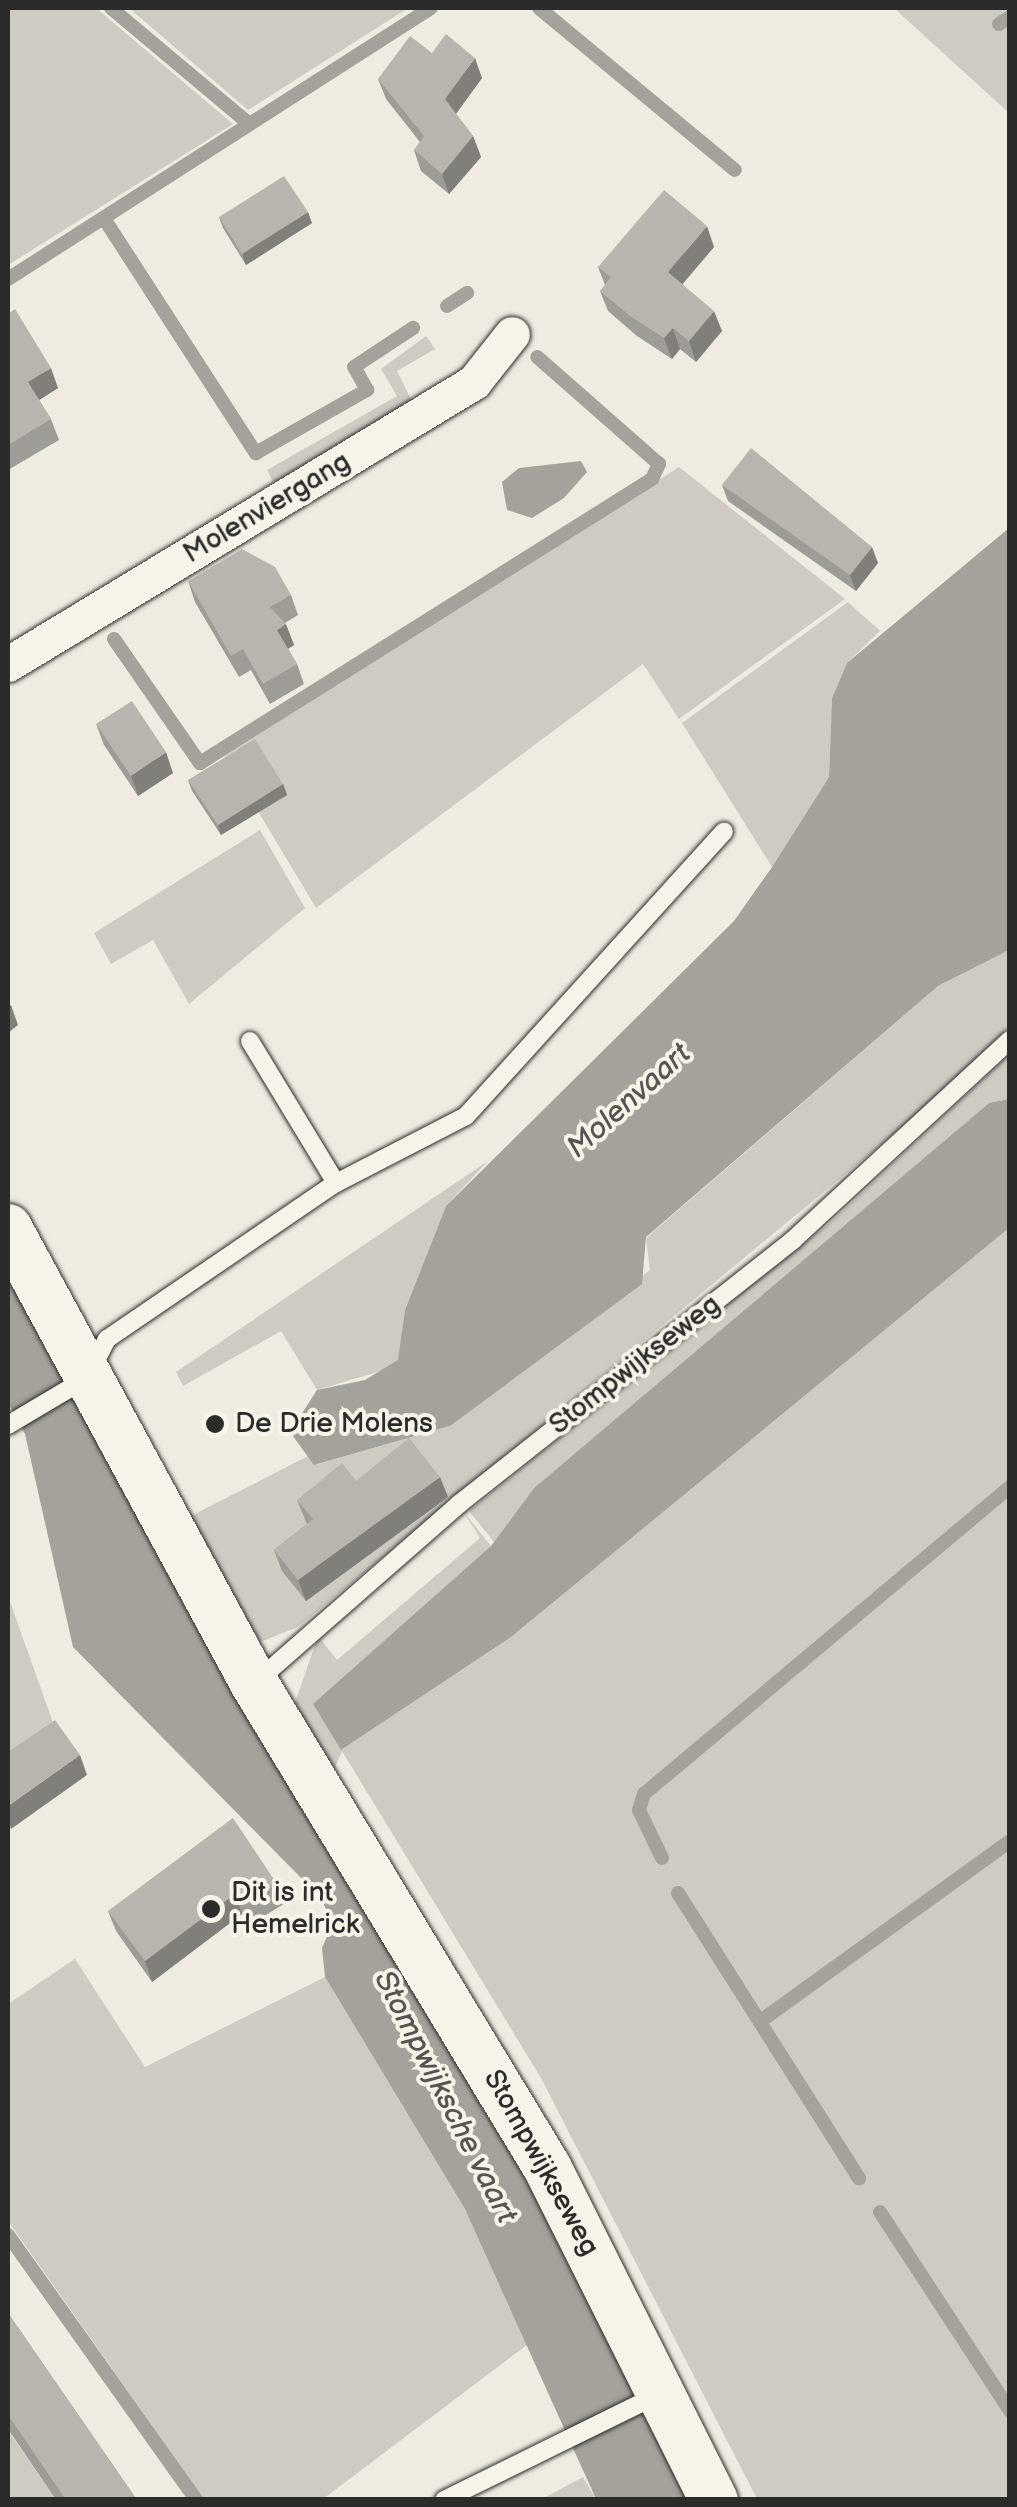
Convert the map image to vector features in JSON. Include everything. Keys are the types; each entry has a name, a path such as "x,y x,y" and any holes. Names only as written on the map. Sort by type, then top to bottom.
{"street":[{"name":"Molenviergang","path":"8,664 474,382 512,334"},
{"name":"Stompwijkseweg","path":"8,1228 80,1382 254,1683 548,2167 655,2397 714,2500"}],"lane":[{"path":"8,1424 80,1382 107,1339 336,1184 466,1116 724,831"},
{"name":"Stompwijkseweg","path":"254,1683 459,1504 820,1217 1010,1040"},
{"path":"250,1041 336,1184"},
{"path":"444,2500 655,2397"}],"shaded area":[{"path":"8,8 96,8 233,124 8,265"},
{"path":"129,8 408,8 248,110"},
{"path":"894,8 1009,8 1009,113 953,62"},
{"path":"426,336 435,349 397,371 413,403 276,487 267,470 397,396 381,369"},
{"path":"679,467 845,599 679,719 643,664 316,908 225,756"},
{"path":"848,602 880,631 847,663 832,698 829,777 772,867 682,723"},
{"path":"260,830 305,908 189,1004 153,940 111,964 94,933"},
{"path":"1009,950 1009,1026 965,1075 298,1627 260,1642 189,1517 308,1456 315,1465 450,1426 650,1270 646,1238 938,986"},
{"path":"1009,1055 1009,1099 989,1103 534,1488 494,1542 469,1511 832,1221"},
{"path":"488,1161 446,1206 405,1310 399,1360 384,1370 317,1390 281,1331 183,1386 176,1372"},
{"path":"1009,1228 1009,2499 757,2499 541,2078 342,1751 334,1770 294,1706 318,1636 337,1660 480,1538 463,1511 491,1546 444,1591 341,1750 511,1637"},
{"path":"8,1596 57,1734 8,1769"},
{"path":"75,1959 145,2067 325,1977 465,2209 531,2342 323,2499 204,2499 8,2221 8,2004"},
{"path":"8,2430 55,2499 8,2499"},
{"path":"583,2477 596,2499 540,2500"}],"water":[{"path":"581,461 587,472 564,498 532,518 507,510 502,482 519,468"},
{"name":"Molenvaart","path":"1009,528 1009,950 938,986 646,1237 642,1284 450,1426 314,1465 290,1432 317,1390 365,1380 398,1360 405,1310 446,1206 734,921 772,867 829,777 832,698 847,663"},
{"path":"1009,1099 1009,1228 511,1637 341,1750 313,1704 491,1546 534,1488 989,1103"},
{"name":"Stompwijksche vaart","path":"8,1274 519,2159 694,2499 596,2499 465,2209 325,1977 322,1948 333,1923 320,1897 73,1647 25,1434 8,1403"}],"building":[{"path":"446,34 475,58 445,99 473,136 442,174 414,150 424,136 378,79 410,36 432,53"},
{"path":"284,176 308,212 242,254 219,217"},
{"path":"664,190 707,226 668,272 714,311 689,341 673,328 664,338 600,291 611,277 598,267"},
{"path":"15,309 51,368 28,382 51,419 8,445 8,314"},
{"path":"751,448 872,547 850,575 722,485"},
{"path":"242,549 275,567 291,595 270,607 286,624 277,630 297,664 263,684 243,649 231,656 188,581"},
{"path":"132,701 166,752 131,776 96,724"},
{"path":"255,739 283,784 218,825 188,780"},
{"path":"409,1438 440,1477 298,1580 274,1550 313,1519 297,1500 342,1463 356,1481"},
{"path":"55,1720 80,1755 8,1806 8,1752"},
{"name":"Dit is int Hemelrick","path":"233,1818 277,1884 241,1905 235,1894 145,1961 108,1911"},
{"path":"8,2313 137,2500 66,2500 8,2415"}],"waterway":[{"path":"111,8 249,124"},
{"path":"8,279 431,8"},
{"path":"539,8 735,170"},
{"path":"999,24 1010,17"},
{"path":"105,220 256,453 367,390 354,367 413,328"},
{"path":"447,306 467,293"},
{"path":"114,639 200,763 652,479 659,464 537,357"},
{"path":"662,1858 639,1810 644,1794 1010,1487"},
{"path":"762,2020 1010,1841"},
{"path":"678,1893 859,2178"},
{"path":"880,2212 1010,2411"},
{"path":"8,2235 196,2500"}],"place":[{"name":"De Drie Molens","path":"215,1424"},
{"name":"Dit is int Hemelrick","path":"211,1909"}]}
